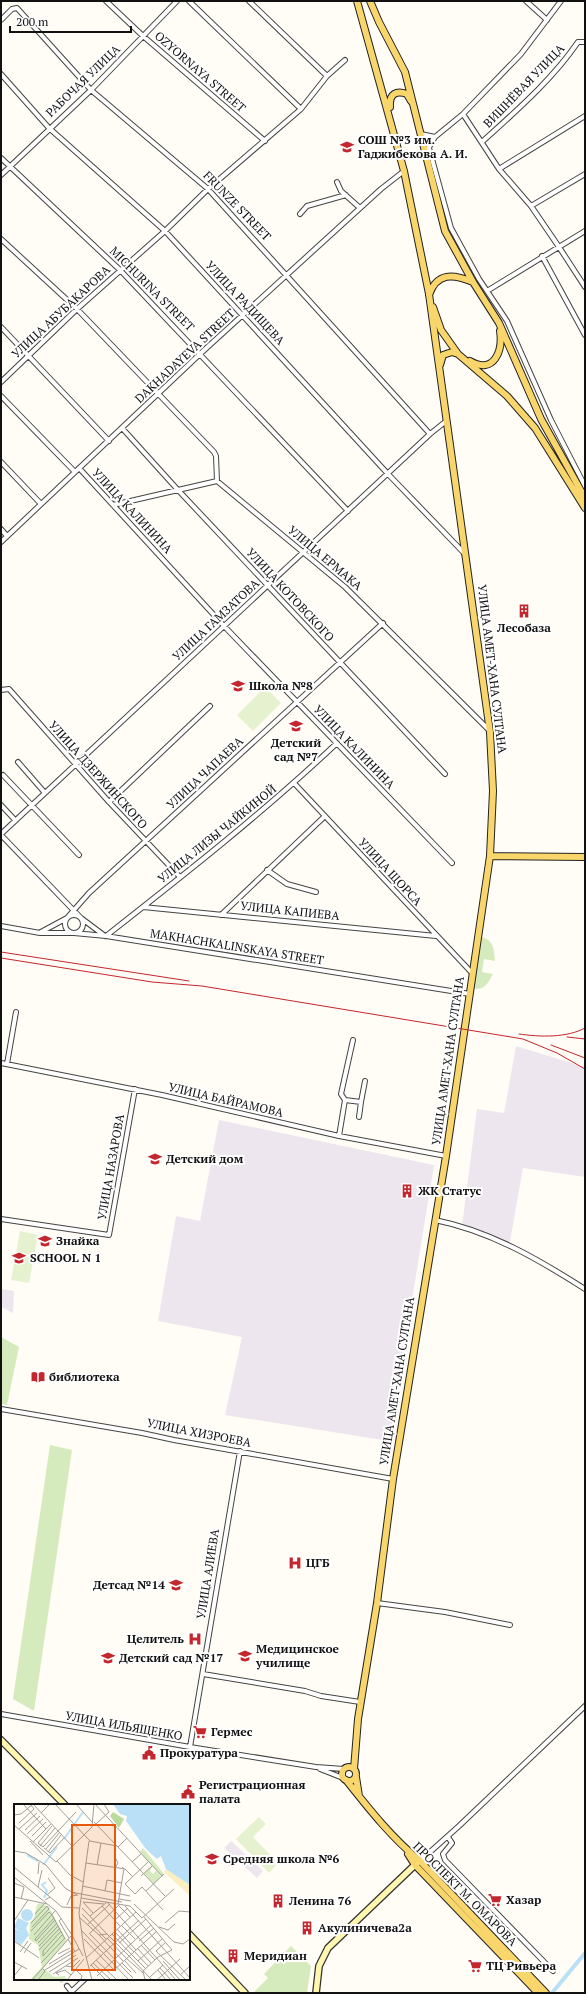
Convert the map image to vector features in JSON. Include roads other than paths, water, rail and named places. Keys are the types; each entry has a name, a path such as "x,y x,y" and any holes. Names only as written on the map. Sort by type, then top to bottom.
{"main road":[{"path":"357,1 390,114 404,171 429,294 441,330 458,354 507,396 535,428 585,508"},
{"path":"370,1 379,22 405,72 421,134 427,150 445,231 473,282 499,324 541,419 585,498"},
{"path":"390,114 389,100 392,94 397,92 407,94 414,106"},
{"path":"429,294 437,280 443,277 453,276 473,282"},
{"name":"УЛИЦА АМЕТ-ХАНА СУЛТАНА","path":"354,1751 360,1702 377,1603 393,1479 434,1220 446,1156 490,856 493,791 490,732 429,294"},
{"path":"440,373 440,359 443,355 452,352 474,364 483,365 492,363 499,355 501,348 499,324"},
{"path":"490,856 585,857"},
{"path":"354,1751 345,1768 344,1779 350,1781 356,1777"},
{"path":"354,1751 354,1769 360,1798"},
{"path":"345,1768 354,1769"},
{"name":"ПРОСПЕКТ М. ОМАРОВА","path":"344,1779 360,1798 366,1808 404,1847 417,1863 543,1992"}],"street":[{"name":"OZYORNAYA STREET","path":"106,1 143,36 265,141"},
{"name":"РАБОЧАЯ УЛИЦА","path":"1,175 49,128 91,90 178,1"},
{"path":"189,1 300,109"},
{"path":"249,1 327,76"},
{"path":"526,1 547,20"},
{"path":"561,1 521,54 463,114 435,137 427,150 451,228 479,279 507,321 551,420 585,486"},
{"name":"FRUNZE STREET","path":"1,20 15,8 91,90 208,189 430,434"},
{"name":"ВИШНЁВАЯ УЛИЦА","path":"482,142 518,109 567,58 578,42 585,42"},
{"name":"УЛИЦА АБУБАКАРОВА","path":"1,382 77,309 165,231 208,189 300,109 327,76 345,60"},
{"name":"УЛИЦА РАДИЩЕВА","path":"1,74 49,128 165,231 388,474 466,555"},
{"path":"463,114 499,169 531,206 559,246 584,286"},
{"path":"499,169 585,116"},
{"path":"421,134 435,137"},
{"name":"MICHURINA STREET","path":"1,158 120,270 202,353 348,510"},
{"name":"DAKHADAYEVA STREET","path":"1,542 243,315 360,208 404,171"},
{"path":"531,206 585,174"},
{"path":"337,182 341,191 360,208"},
{"path":"300,214 307,206 346,195"},
{"path":"487,291 585,231"},
{"path":"1,239 77,309 214,452 216,456 216,481 113,505"},
{"path":"542,256 585,335"},
{"path":"1,327 109,441"},
{"name":"УЛИЦА КАЛИНИНА","path":"1,396 113,505 224,626 452,863"},
{"name":"УЛИЦА ГАМЗАТОВА","path":"1,835 15,820 46,793 348,510 430,434 446,422"},
{"name":"УЛИЦА КОТОВСКОГО","path":"122,428 267,586 445,774"},
{"path":"1,462 41,504"},
{"name":"УЛИЦА ЕРМАКА","path":"216,481 345,587 383,623 490,732"},
{"path":"1,529 7,536"},
{"name":"УЛИЦА ЧАПАЕВА","path":"40,933 67,918 74,909 296,701 383,623"},
{"name":"УЛИЦА ДЗЕРЖИНСКОГО","path":"1,690 9,689 145,842 180,878"},
{"path":"109,802 210,706"},
{"name":"УЛИЦА ЛИЗЫ ЧАЙКИНОЙ","path":"106,936 180,878 294,783 337,743"},
{"path":"18,762 46,793"},
{"path":"3,775 79,855"},
{"name":"УЛИЦА ЩОРСА","path":"294,783 472,973"},
{"path":"1,805 15,820"},
{"path":"221,914 325,816"},
{"path":"1,835 74,909 81,918 83,923 81,929 74,933 66,929 65,923 67,918 74,914 81,918 106,936"},
{"path":"268,870 287,884 316,892"},
{"name":"УЛИЦА КАПИЕВА","path":"142,907 436,936"},
{"name":"MAKHACHKALINSKAYA STREET","path":"1,926 40,933 74,933 106,936 470,994"},
{"path":"7,1064 16,1012"},
{"path":"339,1136 345,1100 341,1094 353,1040"},
{"name":"УЛИЦА БАЙРАМОВА","path":"1,1063 135,1090 339,1136 446,1156"},
{"path":"359,1117 366,1081"},
{"name":"УЛИЦА НАЗАРОВА","path":"1,1219 109,1235 135,1090"},
{"path":"345,1100 361,1102"},
{"path":"434,1220 460,1225 511,1246 550,1267 585,1289"},
{"name":"УЛИЦА ХИЗРОЕВА","path":"1,1410 142,1433 393,1479"},
{"name":"УЛИЦА АЛИЕВА","path":"190,1747 240,1451"},
{"path":"377,1603 445,1612 510,1625"},
{"path":"203,1674 360,1702"},
{"path":"316,1993 319,1966 328,1948 585,1706"},
{"name":"УЛИЦА ИЛЬЯЩЕНКО","path":"1,1714 316,1767"},
{"path":"1,1740 64,1804"},
{"path":"316,1767 345,1768"},
{"path":"316,1767 344,1779"},
{"path":"448,1836 452,1843 443,1854 444,1860 553,1972"},
{"path":"190,1935 245,1993"},
{"path":"67,1986 71,1992 84,1980"}],"waterway":[{"path":"552,1993 585,1953"}],"tunnel":[{"path":"61,1980 67,1986"}],"railway":[{"path":"1,952 189,981"},
{"path":"1,958 152,982 202,986 523,1039 557,1053 585,1069"},
{"path":"519,1034 553,1036 570,1034 585,1028"},
{"path":"567,1037 585,1039"},
{"path":"551,1045 585,1058"}],"place":[{"name":"СОШ №3 им. Гаджибекова А. И.","path":"347,147"},
{"name":"Лесобаза","path":"524,611"},
{"name":"Школа №8","path":"238,686"},
{"name":"Детский сад №7","path":"296,726"},
{"name":"Детский дом","path":"155,1159"},
{"name":"ЖК Статус","path":"407,1191"},
{"name":"Знайка","path":"45,1241"},
{"name":"SCHOOL N 1","path":"19,1258"},
{"name":"библиотека","path":"38,1377"},
{"name":"ЦГБ","path":"295,1563"},
{"name":"Детсад №14","path":"176,1585"},
{"name":"Целитель","path":"195,1639"},
{"name":"Медицинское училище","path":"245,1656"},
{"name":"Детский сад №17","path":"108,1658"},
{"name":"Гермес","path":"200,1732"},
{"name":"Прокуратура","path":"149,1753"},
{"name":"Регистрационная палата","path":"188,1792"},
{"name":"Средняя школа №6","path":"212,1859"},
{"name":"Хазар","path":"495,1900"},
{"name":"Ленина 76","path":"278,1901"},
{"name":"Акулиничева2а","path":"307,1928"},
{"name":"Меридиан","path":"233,1956"},
{"name":"ТЦ Ривьера","path":"475,1966"}]}
